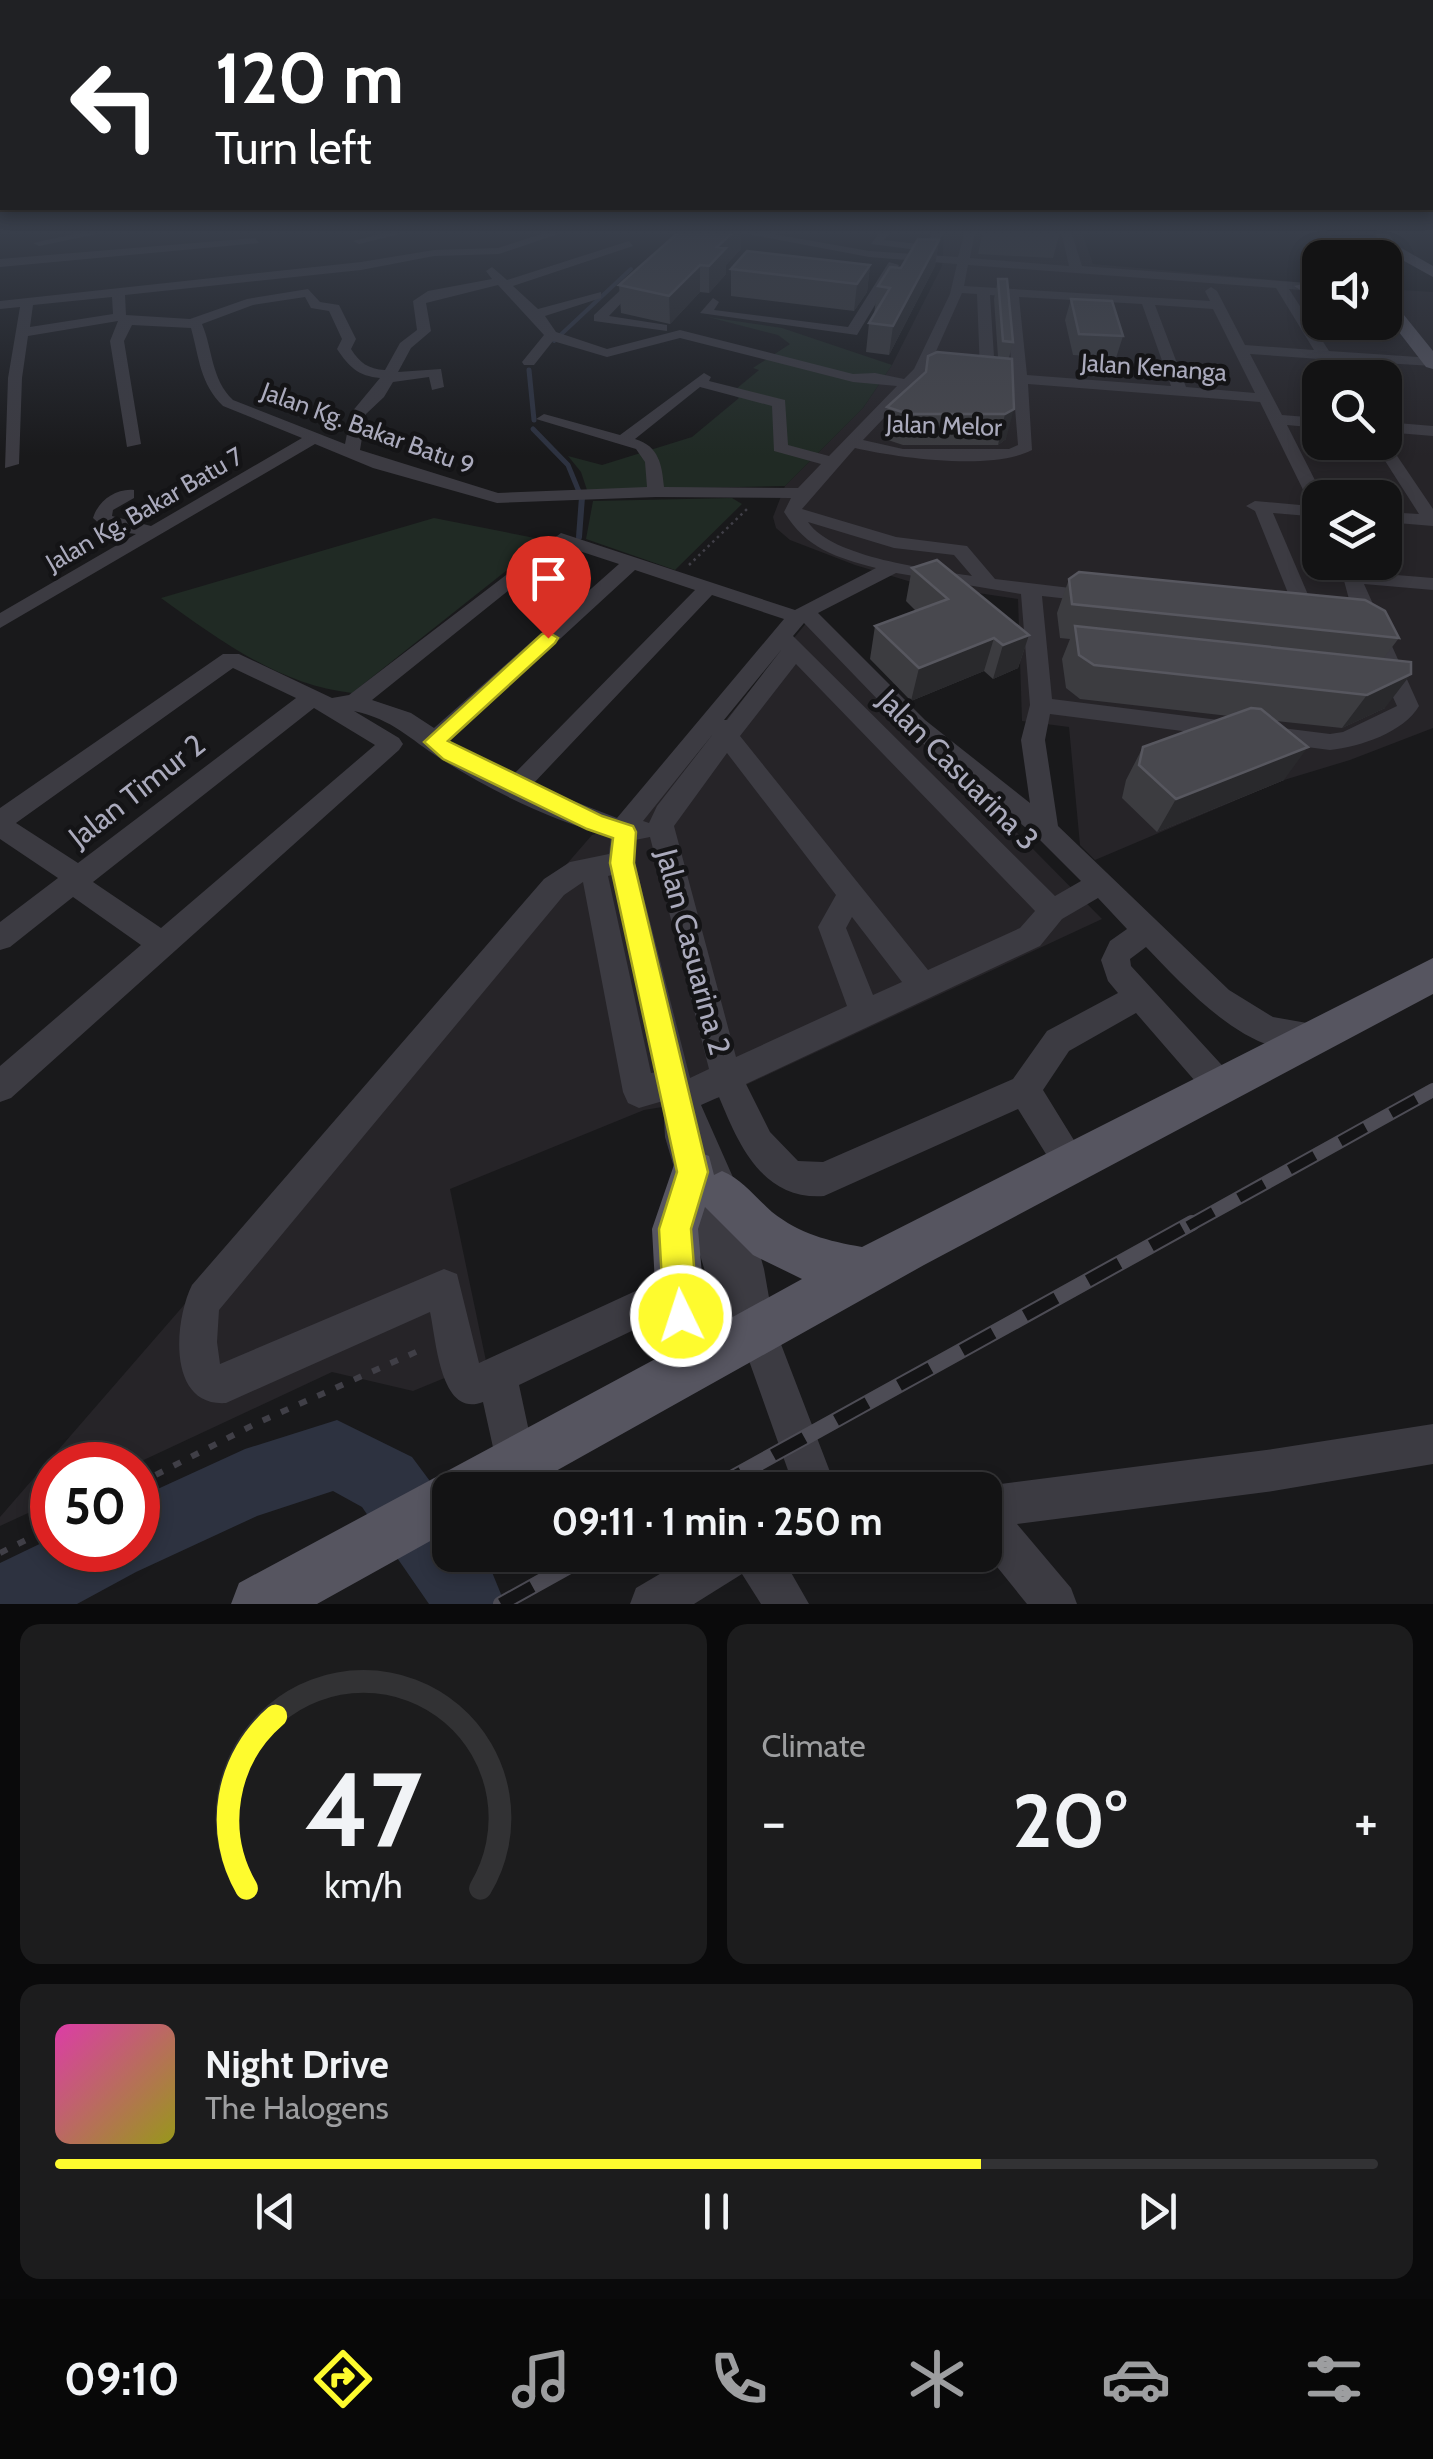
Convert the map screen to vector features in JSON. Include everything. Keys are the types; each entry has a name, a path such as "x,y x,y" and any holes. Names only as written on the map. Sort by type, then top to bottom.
{"main road":[{"path":"1402,324 1433,362"},
{"path":"500,1472 865,1271 1433,975"},
{"path":"684,1371 675,1229 707,1183 774,1244 802,1258 865,1271"},
{"path":"278,1595 432,1510"}],"street":[{"path":"11,464 20,333 26,306"},
{"path":"121,306 124,318 117,341 133,444"},
{"path":"20,333 124,318 192,322 240,306"},
{"path":"316,306 334,308 340,316 348,338 344,349 348,361 362,373 388,376 436,372 438,387"},
{"path":"351,454 360,413 375,399 405,346 424,331 419,306"},
{"path":"524,306 545,322 556,337 607,353 680,334 852,378 875,377 907,384"},
{"path":"532,314 569,306"},
{"path":"609,306 598,316 662,328"},
{"path":"711,306 706,312 843,332 854,330 866,306"},
{"path":"949,306 920,371 803,492 793,512 800,531 895,566 934,575 1110,597"},
{"path":"984,306 988,376"},
{"path":"1013,306 1021,379"},
{"path":"1144,306 1180,391"},
{"path":"1218,306 1306,480"},
{"path":"1293,306 1327,360"},
{"name":"Jalan Kg. Bakar Batu 9","path":"192,322 199,330 215,394 242,410 351,454 484,496 508,499 656,492 803,492"},
{"path":"529,362 556,337"},
{"path":"1240,349 1433,362"},
{"name":"Jalan Kenanga","path":"920,371 1265,398"},
{"name":"Jalan Melor","path":"851,442 904,454 1021,451 1028,441 1021,379"},
{"path":"624,440 700,380 780,403 780,448 832,462"},
{"path":"544,419 624,440 649,452 656,492"},
{"path":"1276,419 1302,421"},
{"path":"1402,429 1433,431"},
{"name":"Jalan Kg. Bakar Batu 7","path":"0,622 312,439"},
{"path":"1393,460 1432,521"},
{"path":"128,494 106,507 102,518 114,525 154,532"},
{"path":"1302,508 1258,507 1315,618 1371,624"},
{"path":"793,512 894,542 960,550 990,585"},
{"path":"1402,518 1432,521"},
{"path":"353,703 555,541 573,540 634,561 709,587 794,628 1046,830 1218,1000 1240,1016 1291,1036 1314,1036"},
{"path":"434,742 634,561"},
{"path":"679,1289 475,1385 464,1381 444,1287 218,1385 210,1384 202,1373 198,1311 205,1298 554,887 569,874 662,826 666,813 720,727 794,628 895,566"},
{"path":"934,575 964,600"},
{"path":"1402,579 1433,584"},
{"path":"1041,705 1330,742 1347,740 1403,714 1408,701 1391,684 1354,580"},
{"path":"517,786 709,587"},
{"path":"1031,589 1043,651 1041,705 1033,740 1046,830"},
{"name":"Jalan Casuarina 3","path":"794,628 1052,911"},
{"path":"1008,636 1043,651"},
{"path":"0,1087 164,944 390,746 388,740 313,697 231,659 0,824 66,868 74,881 164,944"},
{"path":"313,697 353,703 410,723 450,754 595,823 613,854 639,1092 677,1091 726,1077 1030,937 1052,911 1098,885"},
{"name":"Jalan Timur 2","path":"0,938 313,697"},
{"path":"613,854 644,799 720,727"},
{"path":"720,727 922,986"},
{"name":"Jalan Casuarina 2","path":"662,826 726,1077 765,1154 792,1177 808,1181 824,1178 1024,1090"},
{"path":"850,894 832,927 865,1013"},
{"path":"1146,932 1120,950 1115,960 1118,972 1220,1086"},
{"path":"1071,1162 1024,1090 1058,1041 1140,996"},
{"path":"677,1091 682,1138 707,1183 727,1285 757,1330 809,1472"},
{"path":"484,1472 498,1376"},
{"path":"1002,1505 1273,1470 1433,1444"},
{"path":"1002,1539 1055,1604"},
{"path":"652,1604 705,1572"},
{"path":"767,1572 788,1604"}],"path":[{"path":"677,576 748,508 758,492"},
{"path":"160,1473 257,1423 454,1334"},
{"path":"0,1553 30,1538"}],"shaded area":[{"path":"922,306 1302,306 1302,340 1402,340 1402,306 1433,306 1433,728 1284,780 1095,860 1080,845 1069,727 1022,721 1018,599 918,584 790,540 776,528 773,517 785,486 863,408 892,365"},
{"path":"708,317 782,328 892,365 863,408 785,486 587,490 581,472 568,456 602,465 692,437 739,398 730,394 759,370 753,368 790,344 778,335"},
{"path":"732,498 742,504 675,570 586,539 593,501"},
{"path":"434,518 545,540 352,693 299,681 250,658 161,598"},
{"path":"808,621 1102,919 718,1098 644,1110 450,1189 486,1361 413,1391 332,1372 160,1452 160,1442 65,1442 592,835 644,818"},
{"path":"30,1482 30,1512 0,1526 0,1517"}],"building":[{"path":"879,306 904,306 893,326 869,323"},
{"path":"1000,306 1010,306 1013,342 1003,341"},
{"path":"1073,306 1114,306 1123,336 1079,334"},
{"path":"937,352 1012,359 1014,409 1005,414 908,414 887,407 926,372 928,356"},
{"path":"937,560 1029,635 1003,645 994,638 919,668 875,626 948,599 912,568"},
{"path":"1079,572 1365,600 1385,611 1399,638 1072,604 1069,579"},
{"path":"1075,626 1411,662 1411,674 1367,695 1094,665 1079,655"},
{"path":"1251,708 1261,709 1308,747 1176,799 1139,765 1143,747"}],"waterway":[{"path":"554,341 592,306"},
{"path":"529,370 534,420"},
{"path":"533,429 568,465 582,499"},
{"path":"579,537 582,499"},
{"path":"160,1525 245,1484 337,1455 387,1482 461,1585 467,1604"},
{"path":"0,1602 62,1572"}],"railway":[{"path":"1188,1226 1433,1090"},
{"path":"742,1472 1192,1223"},
{"path":"501,1604 558,1572"}],"route":[{"path":"548,638 434,742 450,754 595,823 625,832 622,863 679,1099 682,1138 693,1172 675,1229 681,1316"}]}
